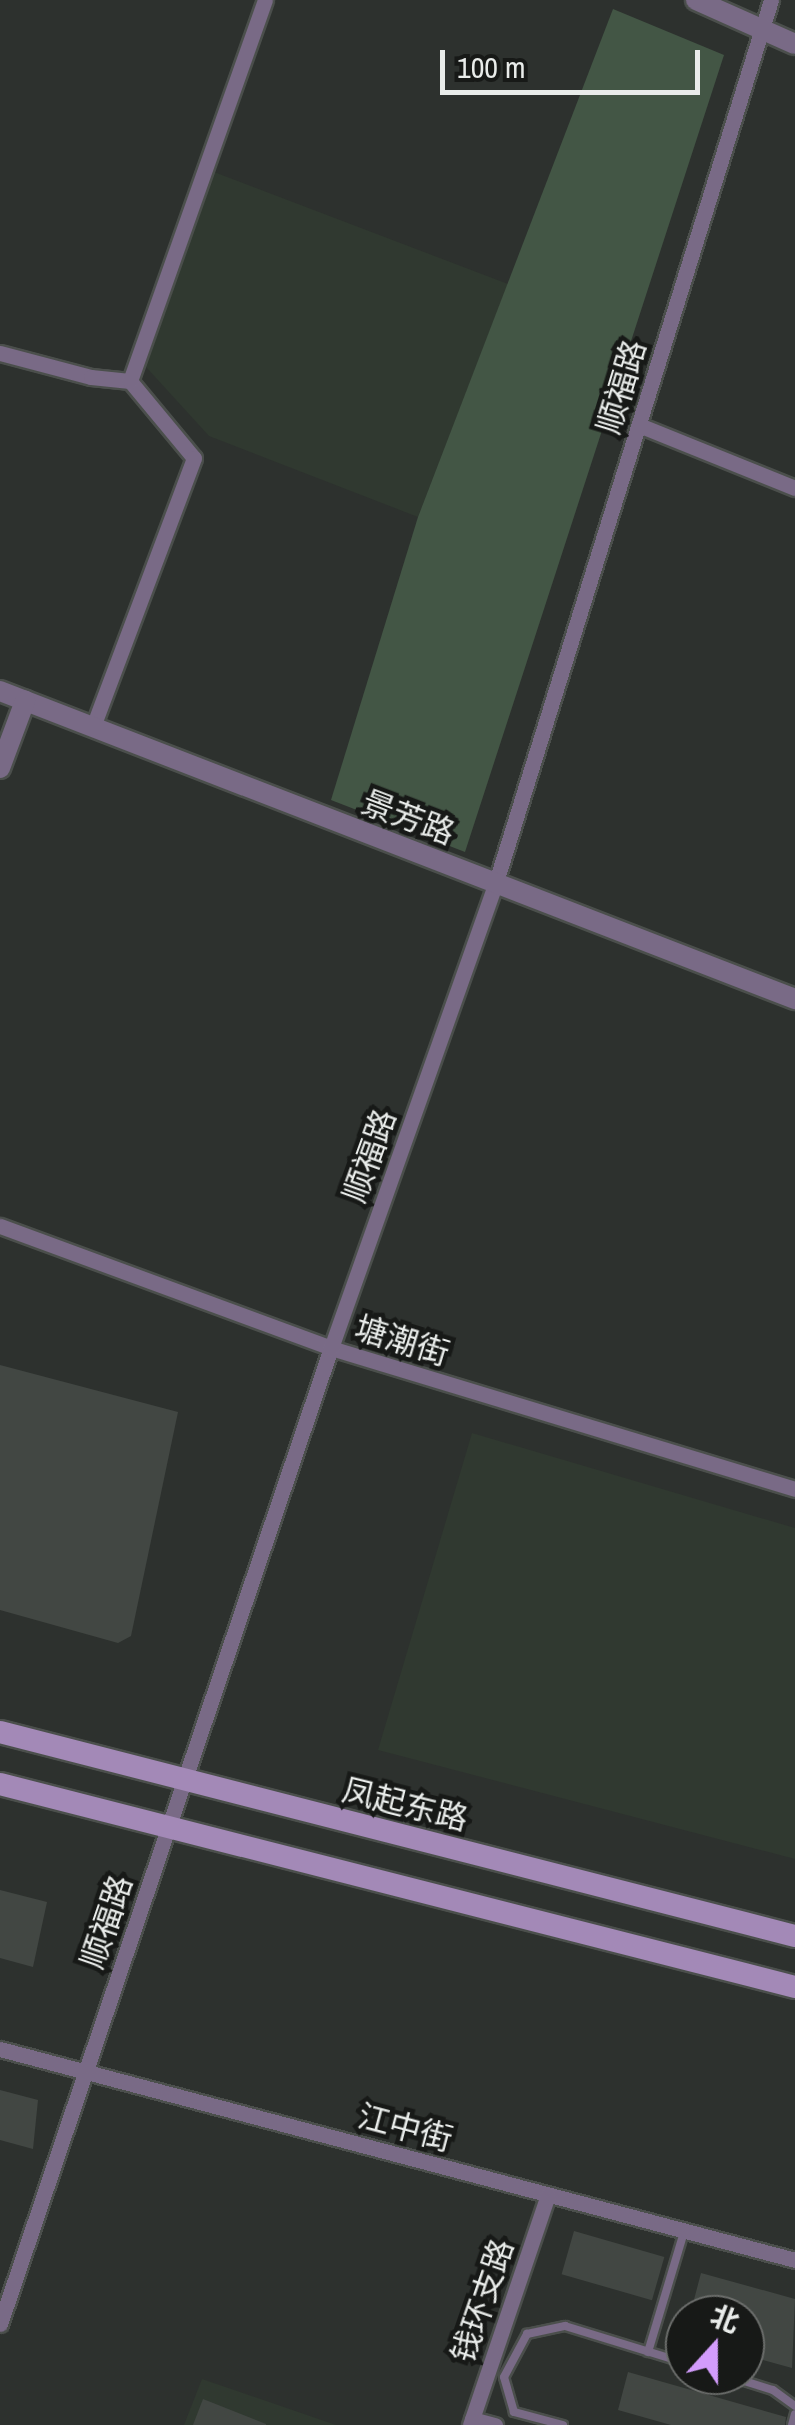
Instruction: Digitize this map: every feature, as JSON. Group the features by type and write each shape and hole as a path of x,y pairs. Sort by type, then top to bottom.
{"main road":[{"name":"凤起东路","path":"0,1732 795,1936"},
{"path":"0,1784 795,1987"}],"street":[{"path":"130,380 265,0"},
{"path":"696,0 762,26 795,44"},
{"name":"顺福路","path":"0,2324 187,1782 331,1348 495,885 771,0"},
{"path":"0,353 91,377 130,380 194,458 93,727"},
{"path":"638,425 795,488"},
{"name":"景芳路","path":"0,691 795,999"},
{"path":"0,768 25,701"},
{"name":"塘潮街","path":"0,1226 331,1348 795,1489"},
{"name":"江中街","path":"0,2049 795,2260"},
{"name":"钱环支路","path":"471,2422 548,2195"},
{"path":"471,2422 495,2425"}],"lane":[{"path":"648,2352 684,2232"},
{"path":"563,2425 514,2412 504,2377 527,2334 565,2326 665,2357"},
{"path":"765,2388 795,2410 792,2425"}],"shaded area":[{"path":"214,172 508,284 418,517 209,436 146,367"},
{"path":"472,1433 795,1528 795,1859 378,1750"},
{"path":"202,2379 336,2425 184,2425"}],"green space":[{"path":"613,9 724,55 465,852 331,800 418,517"}],"building":[{"path":"0,1365 178,1412 131,1636 118,1643 0,1610"},
{"path":"0,1890 47,1902 33,1967 0,1958"},
{"path":"0,2090 38,2100 33,2149 0,2140"},
{"path":"574,2231 664,2257 652,2300 562,2274"},
{"path":"701,2273 795,2299 792,2368 765,2361 765,2295 695,2295"},
{"path":"628,2372 665,2383 665,2395 709,2395 786,2417 785,2425 671,2425 618,2410"},
{"path":"203,2399 266,2424 266,2425 193,2425"}]}
